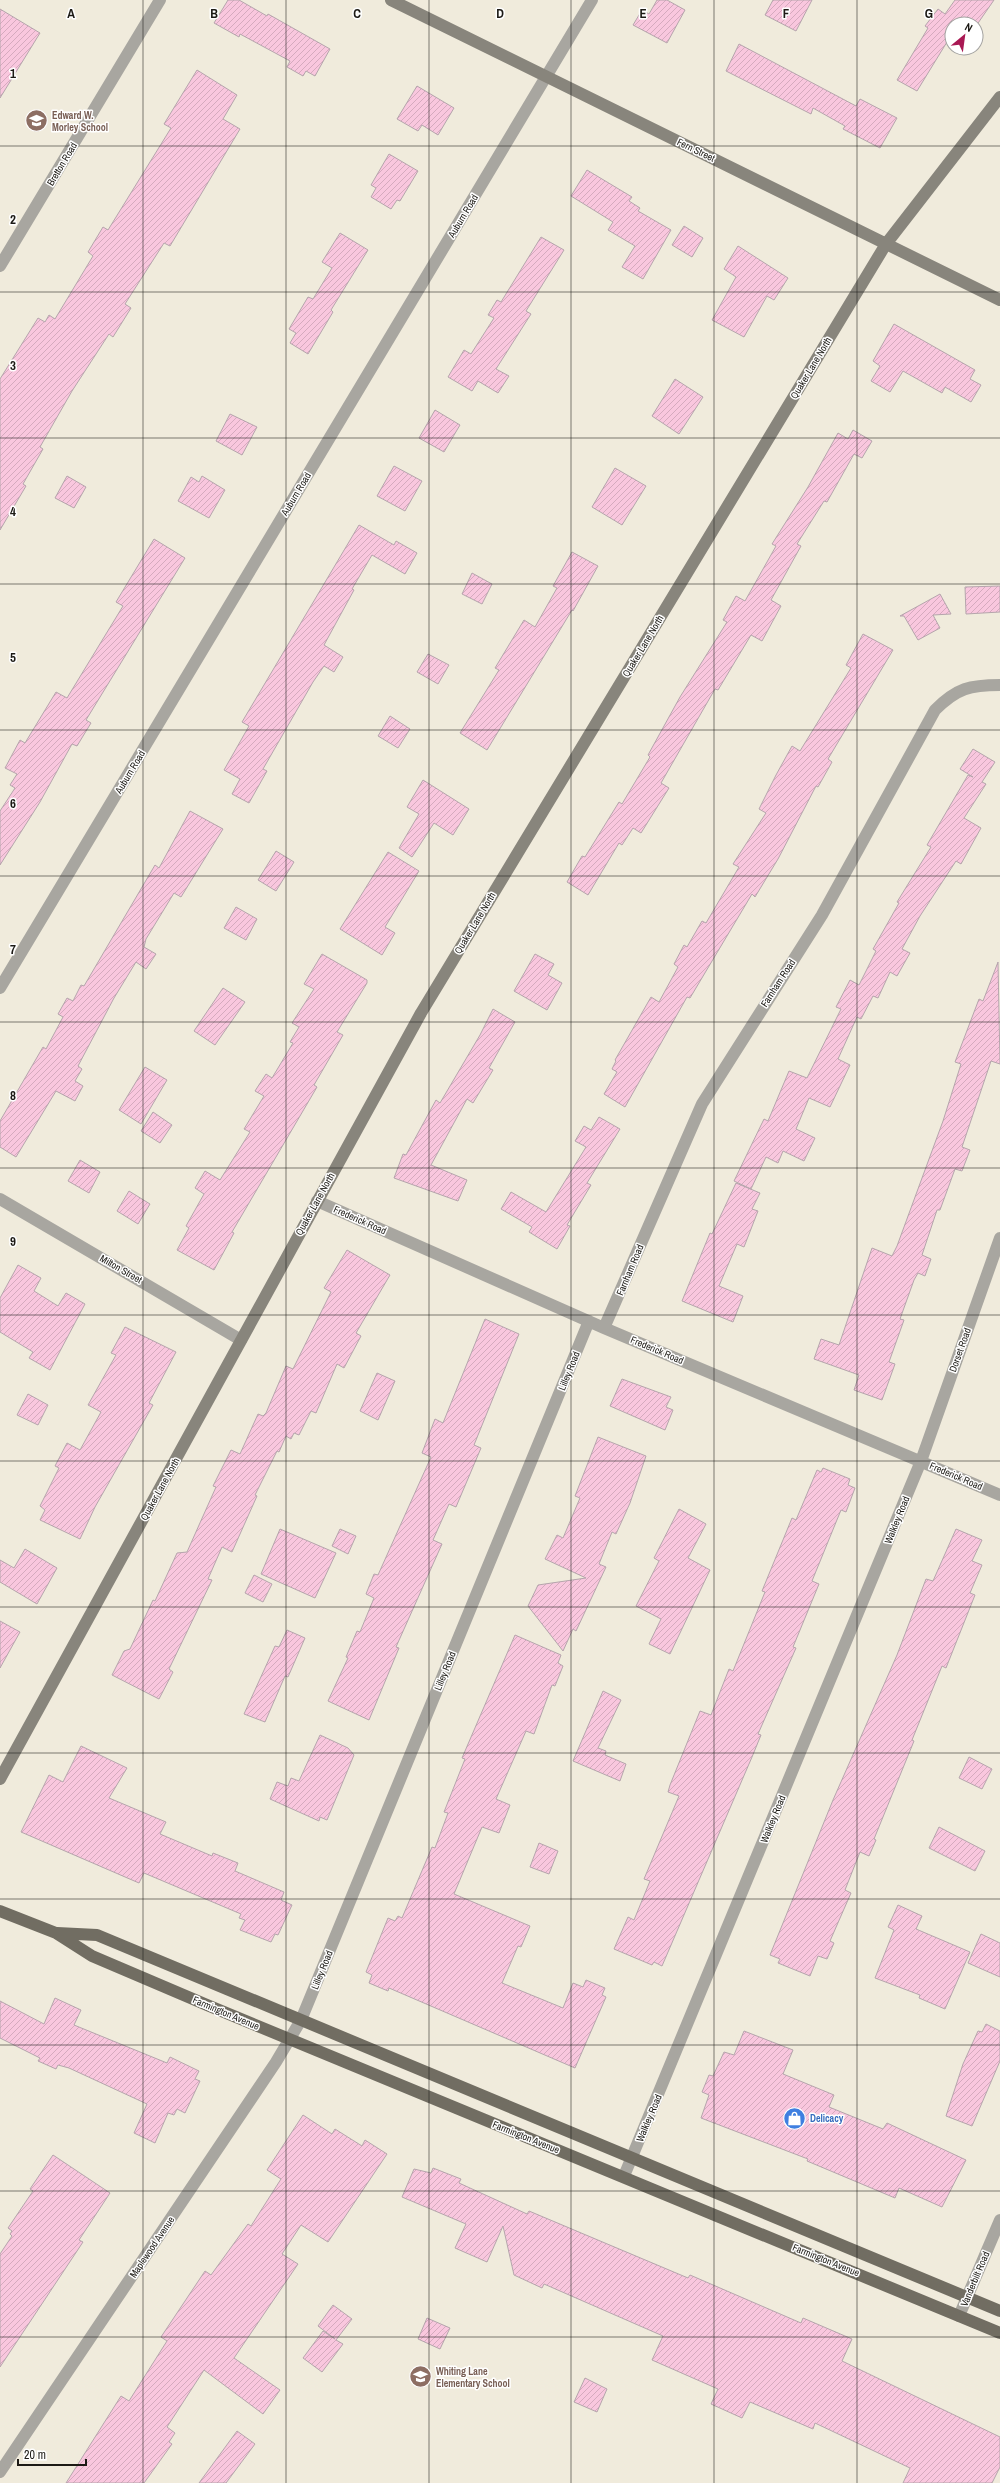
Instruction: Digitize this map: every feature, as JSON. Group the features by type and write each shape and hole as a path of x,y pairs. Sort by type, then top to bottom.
{"main road":[{"name":"Farmington Avenue","path":"0,1911 56,1933 92,1956 290,2040 624,2176 1000,2333"},
{"name":"Farmington Avenue","path":"56,1933 97,1935 1000,2311"}],"street":[{"name":"Bretton Road","path":"0,266 160,0"},
{"name":"Fern Street","path":"391,0 1000,300"},
{"name":"Auburn Road","path":"0,988 592,0"},
{"name":"Quaker Lane North","path":"0,1779 421,1013 886,244 1000,97"},
{"name":"Farnham Road","path":"604,1328 702,1104 822,915 935,710 957,691 969,687 1000,684"},
{"name":"Milton Street","path":"0,1199 241,1340"},
{"name":"Frederick Road","path":"317,1201 604,1328 1000,1495"},
{"name":"Dorset Road","path":"921,1461 1000,1238"},
{"name":"Lilley Road","path":"301,2020 589,1321"},
{"name":"Walkley Road","path":"624,2176 921,1461"},
{"name":"Maplewood Avenue","path":"0,2472 290,2040 301,2020"},
{"name":"Vanderbilt Road","path":"959,2316 1000,2220"}],"building":[{"path":"228,0 239,0 267,16 268,14 330,49 315,76 306,71 303,76 287,67 290,61 240,34 239,37 214,23"},
{"path":"657,0 667,0 685,10 667,43 633,25 642,10 649,14"},
{"path":"773,0 812,0 796,31 765,15"},
{"path":"955,0 994,0 983,16 944,16 944,47 917,91 897,80 928,28 925,26 938,9 945,14"},
{"path":"0,9 40,33 0,98"},
{"path":"739,44 856,106 860,99 897,118 880,148 843,129 845,126 813,108 811,114 726,71"},
{"path":"197,70 237,95 223,119 240,129 170,246 164,243 125,304 131,308 113,337 109,334 72,391 40,447 43,449 23,484 26,486 0,530 0,379 38,318 45,322 49,315 55,319 93,256 88,252 103,227 108,230 171,128 164,124"},
{"path":"417,86 454,108 438,135 422,125 418,131 397,119"},
{"path":"389,154 418,171 400,201 397,200 391,209 371,197 376,188 371,185"},
{"path":"587,170 632,197 629,201 640,208 638,211 671,230 643,279 622,267 635,246 608,230 613,222 571,196"},
{"path":"684,226 703,238 692,257 672,245"},
{"path":"340,233 368,250 331,310 333,312 308,354 290,343 296,333 289,329 308,297 313,299 332,268 322,262"},
{"path":"541,237 564,250 526,311 531,314 496,369 509,376 498,393 478,381 472,391 448,377 464,350 471,354 494,318 488,315 497,300 501,302"},
{"path":"738,246 788,278 774,300 767,296 744,337 712,320 736,277 724,269"},
{"path":"894,324 975,370 970,379 981,385 971,402 945,387 942,393 903,371 890,392 871,381 880,366 873,361"},
{"path":"675,379 703,397 679,434 652,416"},
{"path":"435,410 460,425 444,452 419,438"},
{"path":"230,414 257,427 242,455 216,441"},
{"path":"853,430 872,441 862,458 854,454 827,502 824,501 797,544 801,546 771,600 781,606 762,641 751,635 718,690 715,689 661,783 669,788 641,833 633,828 622,845 619,843 588,895 567,882 582,856 585,857 619,802 622,804 650,757 648,755 680,697 727,622 723,620 736,596 745,601 776,546 772,544 808,487 838,433 848,439"},
{"path":"394,466 422,481 405,511 377,496"},
{"path":"615,468 646,486 622,525 592,507"},
{"path":"67,476 86,487 74,508 55,498"},
{"path":"202,476 225,490 209,518 178,501 191,477 199,482"},
{"path":"359,525 394,545 396,541 417,553 405,574 372,555 352,589 354,590 324,645 343,657 334,672 324,666 313,682 263,769 267,771 249,803 232,794 240,779 224,770 249,726 242,722"},
{"path":"154,539 185,558 86,720 91,723 77,746 72,744 40,802 0,865 0,811 15,788 10,785 17,774 5,768 20,740 25,743 56,692 67,698 123,606 116,602"},
{"path":"572,552 598,566 573,611 572,610 487,750 460,733 499,670 495,668 524,620 535,627 557,588 553,586"},
{"path":"472,573 492,584 482,604 462,594"},
{"path":"1000,586 1000,612 966,614 965,587"},
{"path":"940,594 951,614 933,615 940,628 918,640 904,616 900,616"},
{"path":"863,634 893,650 828,759 832,762 818,787 816,786 778,859 755,897 752,894 690,998 687,997 625,1107 604,1094 617,1072 612,1069 616,1061 615,1060 651,997 659,1002 678,967 674,964 684,945 687,947 702,921 706,923 739,867 733,864 766,813 759,809 776,775 792,746 800,751 851,668 846,665"},
{"path":"428,654 449,665 438,684 417,672"},
{"path":"390,716 410,729 398,748 378,736"},
{"path":"973,749 995,762 982,782 986,784 964,818 981,828 961,864 956,861 920,916 902,949 910,953 897,976 890,972 878,998 873,996 861,1019 857,1017 838,1059 850,1065 830,1107 809,1098 796,1129 815,1138 804,1161 783,1151 778,1163 766,1157 751,1189 734,1181 764,1119 768,1121 789,1071 807,1078 841,1009 836,1007 850,980 859,985 876,951 873,949 899,903 897,902 931,847 927,845 968,775 973,777 960,769"},
{"path":"423,780 469,809 453,835 434,823 412,857 399,848 419,814 407,807"},
{"path":"190,811 223,829 181,897 174,893 146,939 144,947 156,954 146,969 136,962 114,998 78,1066 82,1069 75,1081 83,1086 75,1101 56,1091 16,1157 0,1147 0,1121 43,1047 46,1049 63,1017 58,1014 67,998 73,1001 81,985 84,986 155,865 159,868"},
{"path":"276,851 294,862 276,891 258,880"},
{"path":"388,852 419,871 385,927 395,933 382,955 340,929"},
{"path":"236,907 257,919 246,940 224,928"},
{"path":"322,954 367,980 367,983 337,1032 343,1035 314,1085 317,1087 232,1232 234,1233 214,1270 177,1250 189,1228 186,1226 204,1194 195,1188 205,1171 220,1180 250,1132 244,1129 264,1096 255,1091 266,1074 272,1078 293,1043 290,1042 299,1027 292,1023 314,989 304,984"},
{"path":"535,954 554,964 548,975 562,983 547,1010 514,991"},
{"path":"998,962 1000,1064 991,1061 962,1147 970,1150 962,1171 955,1169 940,1210 937,1210 922,1255 931,1259 925,1276 918,1273 914,1280 900,1319 904,1320 889,1362 895,1364 882,1400 854,1390 859,1375 814,1359 821,1339 839,1345 872,1248 892,1256 897,1246 943,1121 961,1064 955,1062 979,999 983,1001"},
{"path":"223,988 245,1002 215,1045 194,1031"},
{"path":"493,1009 515,1022 489,1068 493,1070 473,1103 467,1099 431,1165 467,1180 458,1201 394,1178 403,1154 406,1155 436,1100 440,1103 480,1035"},
{"path":"145,1067 167,1080 141,1124 119,1110"},
{"path":"153,1112 172,1125 160,1143 141,1131"},
{"path":"599,1117 620,1129 587,1183 591,1185 567,1225 570,1226 557,1249 529,1232 532,1227 501,1209 511,1192 546,1212 586,1147 575,1141 584,1126 591,1130"},
{"path":"80,1160 100,1172 89,1193 68,1181"},
{"path":"736,1183 760,1193 752,1209 758,1211 744,1247 737,1244 719,1286 743,1296 733,1322 682,1301 710,1233 712,1234"},
{"path":"129,1191 150,1204 138,1224 117,1211"},
{"path":"347,1250 390,1275 356,1333 361,1336 344,1368 337,1364 316,1413 311,1411 299,1435 294,1433 291,1439 286,1436 279,1452 277,1451 255,1495 257,1496 232,1552 222,1547 208,1579 212,1580 169,1669 173,1672 159,1699 112,1675 124,1651 130,1649 153,1600 155,1601 177,1553 187,1552 216,1487 213,1486 231,1450 240,1454 258,1414 263,1416 266,1413 286,1366 293,1369 331,1292 324,1288"},
{"path":"18,1265 41,1278 34,1291 58,1306 66,1293 85,1304 50,1370 29,1358 33,1352 0,1332 0,1298"},
{"path":"485,1319 519,1334 474,1445 481,1448 456,1507 449,1504 433,1540 442,1544 396,1647 399,1648 369,1720 328,1701 348,1658 346,1657 357,1631 360,1632 374,1598 366,1594 374,1574 378,1575 431,1457 422,1453 435,1419 443,1423"},
{"path":"125,1327 176,1352 149,1403 153,1405 95,1507 80,1539 40,1520 45,1510 40,1506 59,1468 55,1466 67,1443 80,1450 101,1412 88,1405 116,1355 111,1353"},
{"path":"377,1373 395,1381 378,1420 360,1411"},
{"path":"622,1379 671,1397 666,1407 673,1410 665,1430 610,1406"},
{"path":"28,1394 48,1405 38,1425 17,1415"},
{"path":"598,1437 646,1456 630,1503 616,1534 612,1532 599,1564 606,1567 576,1631 573,1629 563,1651 528,1606 538,1585 586,1578 545,1559 557,1535 563,1538 580,1498 575,1496"},
{"path":"823,1468 850,1479 848,1485 855,1488 846,1512 841,1510 812,1581 819,1584 793,1647 796,1648 758,1734 761,1735 752,1757 662,1966 654,1962 652,1965 614,1949 628,1917 634,1920 650,1881 644,1879 679,1796 668,1792 670,1785 700,1711 711,1715 729,1669 733,1671 765,1592 762,1591 792,1518 796,1520 817,1470 821,1472"},
{"path":"679,1509 706,1524 688,1558 710,1570 670,1654 649,1644 661,1619 636,1606 659,1561 654,1558"},
{"path":"280,1529 336,1553 315,1598 261,1574"},
{"path":"340,1529 356,1536 348,1554 332,1546"},
{"path":"956,1529 982,1540 972,1561 982,1565 970,1593 975,1595 946,1668 942,1666 912,1740 914,1741 874,1839 876,1840 869,1856 860,1852 845,1890 851,1893 830,1941 834,1943 827,1959 818,1956 810,1976 778,1963 780,1959 770,1955 833,1800 897,1655 926,1579 933,1581"},
{"path":"25,1549 57,1568 37,1604 0,1582 0,1560 14,1568"},
{"path":"254,1575 272,1584 263,1602 245,1593"},
{"path":"0,1621 20,1632 0,1668"},
{"path":"287,1630 305,1638 288,1677 285,1676 265,1722 244,1714 275,1646 279,1647"},
{"path":"515,1635 561,1655 558,1663 563,1666 555,1686 552,1685 534,1734 526,1731 496,1799 510,1805 499,1833 482,1827 454,1894 530,1926 521,1947 518,1946 502,1983 563,2008 573,1983 583,1987 586,1980 605,1988 602,1995 606,1997 575,2068 389,1988 388,1991 369,1983 372,1975 366,1972 388,1918 395,1921 398,1916 402,1918 432,1847 435,1848 448,1813 444,1812 465,1759 462,1758"},
{"path":"603,1691 621,1700 598,1748 606,1751 605,1755 626,1764 620,1781 573,1761"},
{"path":"320,1735 348,1748 354,1755 327,1820 320,1817 319,1821 270,1799 277,1782 288,1786 291,1778 299,1781"},
{"path":"81,1746 127,1768 109,1798 166,1822 160,1834 212,1856 213,1853 238,1863 235,1871 284,1892 281,1900 292,1905 278,1935 275,1934 271,1942 240,1930 245,1920 239,1918 241,1914 144,1873 139,1883 21,1832 49,1775 63,1782"},
{"path":"969,1757 992,1769 982,1789 959,1778"},
{"path":"939,1827 985,1851 975,1871 929,1848"},
{"path":"539,1843 558,1851 549,1874 530,1867"},
{"path":"898,1905 922,1916 916,1929 970,1952 945,2009 919,1998 920,1995 875,1978 894,1930 888,1927"},
{"path":"981,1934 1000,1943 1000,1977 968,1963"},
{"path":"55,1998 81,2010 74,2025 167,2063 170,2057 199,2071 195,2079 200,2081 185,2113 177,2109 174,2115 168,2113 155,2143 134,2133 147,2104 69,2068 58,2065 56,2069 38,2061 40,2058 0,2038 0,2001 44,2024"},
{"path":"986,2024 1000,2031 1000,2061 972,2126 946,2116 963,2064 978,2031 982,2032"},
{"path":"744,2031 793,2050 783,2074 834,2095 829,2107 883,2129 887,2123 966,2160 942,2207 899,2188 895,2198 807,2161 808,2159 701,2118 709,2095 702,2092 709,2075 713,2076 724,2052 734,2055"},
{"path":"303,2115 332,2134 335,2129 362,2146 365,2140 387,2154 328,2242 301,2225 282,2254 298,2264 234,2358 280,2390 263,2414 204,2370 167,2427 175,2433 169,2442 172,2444 144,2483 66,2483 121,2396 129,2401 167,2341 161,2337 205,2271 211,2275 248,2224 251,2226 281,2179 267,2170"},
{"path":"53,2155 110,2193 79,2240 83,2242 0,2367 0,2254 12,2236 10,2234 12,2231 8,2228 33,2191 30,2189"},
{"path":"433,2168 461,2179 459,2183 527,2214 529,2211 688,2278 690,2275 801,2323 803,2318 852,2339 842,2361 1000,2437 1000,2467 992,2483 903,2483 910,2468 815,2423 813,2429 750,2402 742,2418 711,2404 718,2389 652,2360 663,2336 544,2284 542,2288 514,2275 503,2226 487,2262 455,2248 466,2224 402,2197 414,2169 431,2173"},
{"path":"333,2305 352,2319 336,2340 343,2344 322,2372 303,2358 323,2331 335,2339 318,2326"},
{"path":"427,2318 450,2328 440,2349 418,2339"},
{"path":"585,2378 607,2389 597,2412 574,2402"},
{"path":"237,2431 255,2444 226,2483 199,2483"}],"place":[{"name":"Edward W. Morley School","path":"36,121"},
{"name":"Delicacy","path":"795,2118"},
{"name":"Whiting Lane Elementary School","path":"420,2377"}]}
